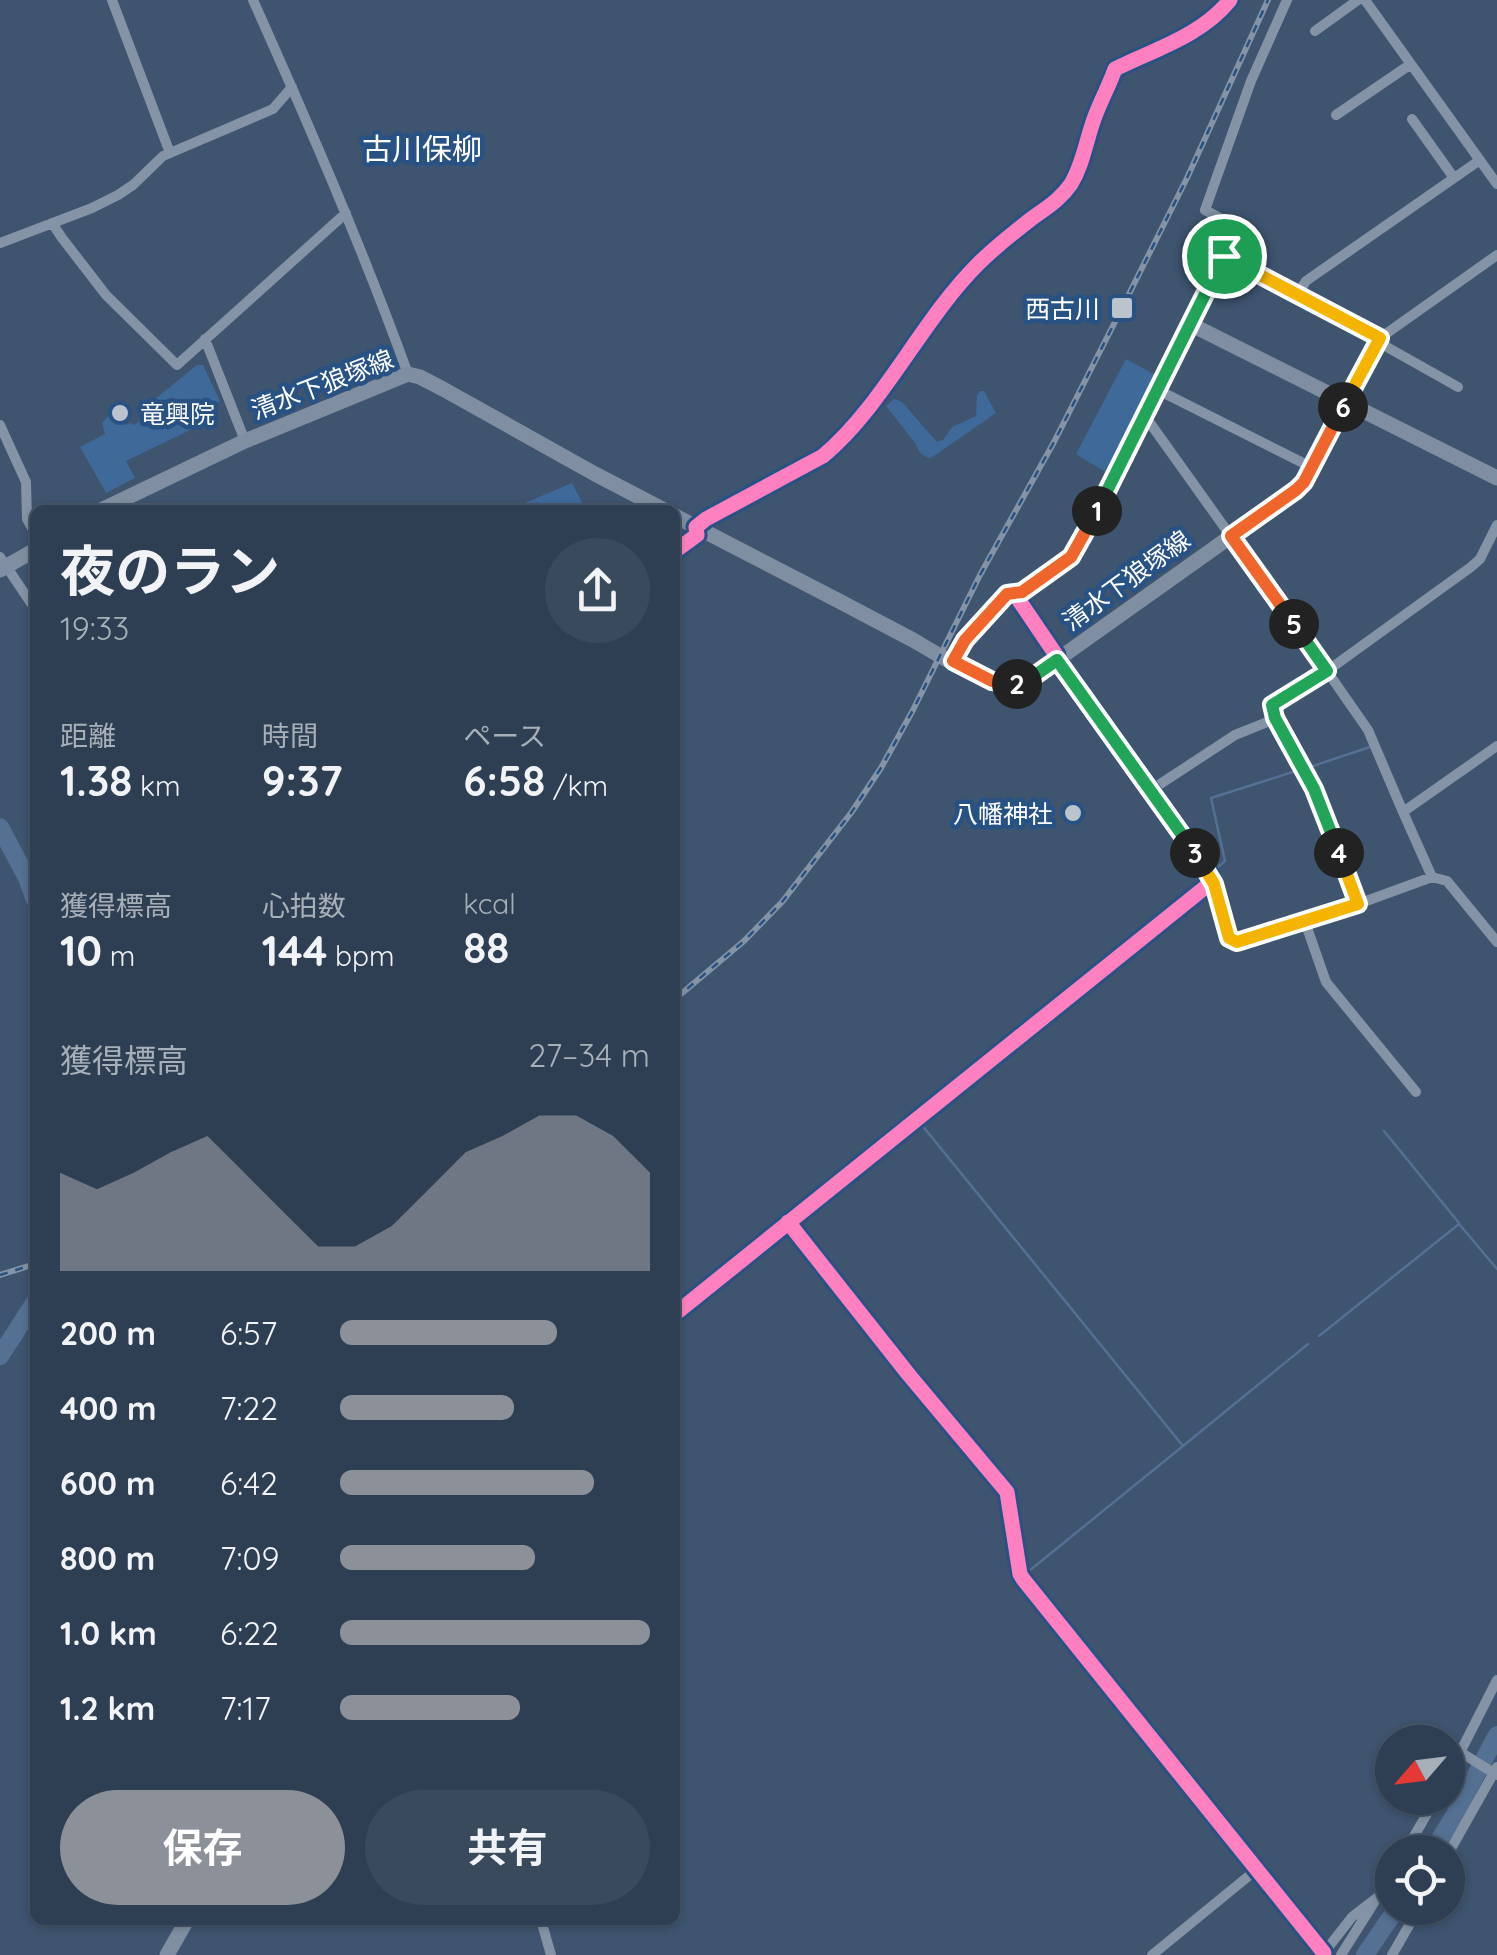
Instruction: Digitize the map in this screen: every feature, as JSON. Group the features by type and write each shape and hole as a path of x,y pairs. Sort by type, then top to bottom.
{"main road":[{"path":"1190,324 1497,478"},
{"name":"清水下狼塚線","path":"111,505 245,441 408,374 443,389 655,505"},
{"name":"清水下狼塚線","path":"680,519 992,681 1011,684 1027,681 1296,490 1313,468 1346,402"},
{"path":"2,564 30,552"},
{"path":"680,1310 1208,885 1209,872 1057,660"},
{"path":"167,1955 184,1925"}],"street":[{"path":"112,0 170,153"},
{"path":"253,0 346,212 408,374"},
{"path":"680,547 697,535 696,527 832,449 978,264 1060,198 1080,167 1115,69 1200,27 1230,0"},
{"path":"953,661 965,640 1007,594 1022,592 1071,557 1145,416 1238,228 1205,210 1251,82 1287,0"},
{"path":"1315,31 1362,0 1497,184"},
{"path":"1336,116 1411,64"},
{"path":"0,242 118,195 170,153 273,109 292,87"},
{"path":"1412,119 1454,178"},
{"path":"1297,295 1306,281 1480,160"},
{"path":"52,222 106,295 176,365 346,212"},
{"path":"1346,402 1379,340 1497,255"},
{"path":"1224,256 1458,386"},
{"path":"204,339 245,441"},
{"path":"1158,390 1313,468"},
{"path":"1145,416 1368,730 1432,876"},
{"path":"0,425 26,482 30,524"},
{"path":"1358,904 1314,789 1275,718 1272,705 1327,671 1472,566 1480,559 1497,525"},
{"path":"2,564 30,602"},
{"path":"1014,593 1057,660"},
{"path":"1151,790 1235,735 1275,718"},
{"path":"1403,812 1497,746"},
{"path":"1209,878 1233,942 1304,922 1432,876 1447,882 1497,942"},
{"path":"1304,922 1326,982 1416,1092"},
{"path":"788,1222 909,1376 1007,1492 1023,1579 1323,1954 1352,1917 1375,1899"},
{"path":"1465,1747 1497,1680"},
{"path":"1459,1835 1494,1772 1465,1755"},
{"path":"1152,1955 1256,1870"},
{"path":"1341,1955 1375,1902"},
{"path":"542,1925 551,1955"},
{"path":"1392,1955 1409,1925"}],"shaded area":[{"path":"1126,359 1159,377 1110,475 1076,454"},
{"path":"197,365 203,365 220,401 202,409 207,422 126,461 135,478 106,493 80,447 105,434 102,423 113,411 125,425 134,425 159,405 155,399"},
{"path":"980,391 984,391 996,413 931,458 921,453 886,406 894,399 902,402 937,442 952,427 976,416"},
{"path":"572,483 583,505 520,505"}],"waterway":[{"path":"1307,768 1370,747"},
{"path":"1217,868 1225,861 1211,798 1299,770"},
{"path":"0,827 30,886"},
{"path":"920,1125 1183,1446 1308,1344"},
{"path":"1384,1131 1459,1223"},
{"path":"1319,1336 1459,1224 1497,1269"},
{"path":"0,1356 30,1310"},
{"path":"1029,1571 1183,1446"},
{"path":"1442,1835 1497,1735"},
{"path":"1365,1955 1385,1925"}],"railway":[{"path":"680,995 744,941 782,902 881,768 1122,308 1187,178 1268,0"},
{"path":"0,1275 30,1266"}],"cycle path":[{"path":"680,547 697,535 696,527 706,519 823,456 845,436 957,287 990,252 1071,184 1115,69 1191,32 1230,0"},
{"path":"680,1310 1208,885 1209,872 1057,660 1014,593"},
{"path":"788,1222 1007,1492 1023,1579 1324,1953"}],"place":[{"name":"西古川","path":"1122,308"},
{"name":"竜興院","path":"120,413"},
{"name":"八幡神社","path":"1073,813"}],"district":[{"name":"古川保柳","path":"422,149"}],"route":[{"path":"1224,256 1380,338 1304,482 1231,536 1327,671 1272,705 1275,718 1314,789 1358,904 1237,942 1229,938 1209,872 1057,660 1027,681 1011,684 992,681 953,661 965,640 1007,594 1022,592 1077,549 1224,256"}]}
